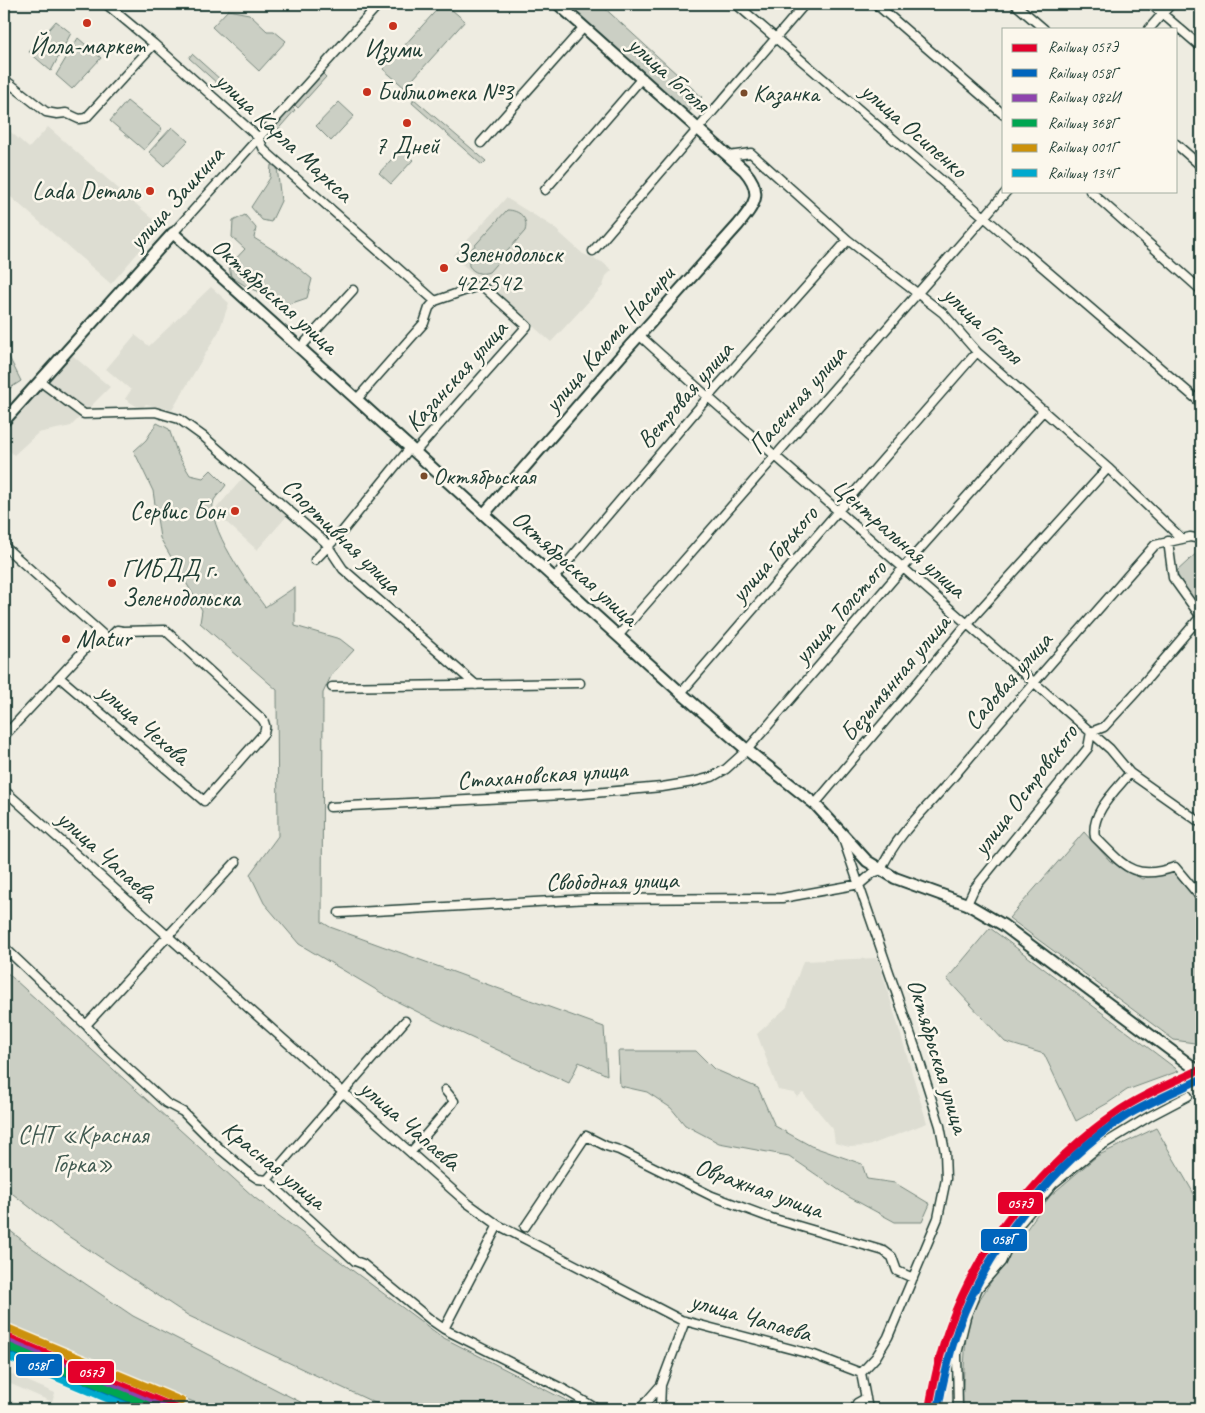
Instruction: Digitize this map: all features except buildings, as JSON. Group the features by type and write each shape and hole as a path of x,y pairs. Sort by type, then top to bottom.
{"main road":[{"name":"улица Гоголя","path":"558,4 699,129 752,179 755,187"},
{"name":"улица Каюма Насыри","path":"484,514 751,209 756,197 755,187"},
{"name":"Октябрьская улица","path":"173,233 681,693 747,750 816,804 867,861 912,885 967,904 1003,925 1201,1073"},
{"name":"улица Заикина","path":"4,421 173,233"}],"street":[{"name":"улица Карла Маркса","path":"106,4 154,44 259,138 264,150 435,301"},
{"name":"улица Заикина","path":"173,233 379,4"},
{"name":"улица Осипенко","path":"736,4 1201,403"},
{"path":"593,250 805,4"},
{"path":"876,4 1002,113"},
{"path":"1015,4 1043,28"},
{"path":"1151,4 1201,47"},
{"path":"1150,28 1171,4"},
{"path":"481,142 584,27"},
{"path":"4,79 41,109 50,113 66,113 79,119 86,118 154,44"},
{"path":"545,190 642,78"},
{"path":"1178,146 1201,166"},
{"name":"улица Гоголя","path":"728,156 751,153 848,240 943,313 977,352 1108,468 1182,539"},
{"name":"Пасечная улица","path":"618,636 1006,192"},
{"path":"1091,192 1201,290"},
{"name":"Ветровая улица","path":"554,578 708,397 848,240"},
{"name":"Казанская улица","path":"315,560 342,532 412,450 527,326 481,285 435,301"},
{"path":"300,348 353,290"},
{"path":"357,399 424,323 429,308 435,301"},
{"name":"Центральная улица","path":"639,335 1091,732 1110,749 1130,773 1201,823"},
{"name":"улица Горького","path":"681,693 977,352"},
{"name":"Спортивная улица","path":"41,382 84,414 155,412 179,419 204,437 325,542 343,569 476,685"},
{"name":"улица Толстого","path":"747,750 1044,410"},
{"name":"Безымянная улица","path":"816,804 968,624 1108,468"},
{"path":"1182,539 1190,537 1201,539"},
{"name":"Садовая улица","path":"881,870 886,856 899,838 934,800 1033,682 1155,545 1182,539"},
{"path":"1168,541 1173,578 1201,616"},
{"path":"4,546 100,632 4,736"},
{"name":"улица Островского","path":"967,904 974,890 1088,748 1091,732 1104,727 1201,616"},
{"name":"улица Чехова","path":"59,677 204,801 264,733 266,724 262,719 165,630 117,630 108,639 100,632"},
{"path":"332,687 580,683"},
{"name":"Стахановская улица","path":"330,807 582,794 662,787 712,777 726,769 747,750"},
{"path":"1130,773 1095,820 1095,837 1127,868 1148,873 1164,871 1175,867 1201,898"},
{"name":"улица Чапаева","path":"4,790 466,1202 498,1225 686,1321 814,1356 861,1372"},
{"name":"Октябрьская улица","path":"840,831 860,884 920,1062 940,1126 945,1152 946,1179 938,1218 886,1342 876,1357 861,1372"},
{"path":"86,1025 236,862"},
{"name":"Свободная улица","path":"339,913 589,899 782,898 860,884 873,873 881,870"},
{"name":"Красная улица","path":"4,947 86,1025 106,1048 166,1103 183,1112 218,1147 249,1174 258,1179 267,1180 355,1261 362,1264 431,1320 444,1328 566,1390 597,1409"},
{"path":"267,1180 405,1021"},
{"path":"411,1152 454,1101 445,1090"},
{"path":"958,1409 957,1354 966,1317 978,1288 1000,1262 1018,1227 1053,1184 1099,1147 1150,1116 1188,1096"},
{"name":"Овражная улица","path":"525,1227 586,1136 619,1150 712,1196 772,1218 884,1251 892,1257 897,1271 913,1278"},
{"path":"444,1328 498,1225"},
{"path":"660,1409 661,1385 686,1321"},
{"path":"861,1372 868,1409"},
{"path":"640,1409 661,1385"},
{"path":"855,1409 857,1403 866,1398"}],"shaded area":[{"path":"4,126 29,148 48,127 161,226 111,284 4,191"},
{"path":"506,198 552,226 583,254 602,262 612,270 606,276 603,286 551,342 453,256"},
{"path":"211,287 229,303 219,331 172,410 146,404 141,409 125,399 131,390 106,369 135,335 149,346"},
{"path":"72,355 110,387 71,426 38,433 14,455 4,446 4,432"},
{"path":"243,478 287,516 257,550 214,511"},
{"path":"878,958 927,1123 868,1146 849,1147 835,1143 833,1129 803,1093 797,1097 794,1093 778,1090 757,1034 787,1007 803,961"},
{"path":"4,1371 55,1393 52,1402 4,1381"},
{"path":"4,1398 33,1409 4,1409"}],"green space":[{"path":"442,4 445,4 465,21 405,88 383,69"},
{"path":"565,4 600,4 702,97 687,114"},
{"path":"228,10 249,14 267,31 274,31 286,41 259,71 212,27"},
{"path":"56,21 71,33 51,71 29,52"},
{"path":"78,38 101,58 72,89 56,75"},
{"path":"192,54 241,98 238,102 189,58"},
{"path":"322,73 326,77 298,108 294,104"},
{"path":"414,99 486,161 482,165 412,103"},
{"path":"127,101 162,129 144,150 110,121"},
{"path":"339,102 354,116 331,141 316,126"},
{"path":"292,107 295,110 274,134 270,131"},
{"path":"172,127 188,141 164,166 149,152"},
{"path":"401,149 413,160 391,184 379,173"},
{"path":"271,165 277,167 281,201 271,222 262,220 251,207 270,178"},
{"path":"507,210 515,211 522,216 526,222 525,231 489,272 475,272 469,266 468,253"},
{"path":"245,215 256,228 254,238 288,259 312,279 307,298 289,304 249,288 231,277 229,266 245,249 232,237 233,221"},
{"path":"4,347 21,381 4,392"},
{"path":"157,423 169,429 178,455 190,475 203,478 211,470 226,485 214,500 213,511 216,524 230,555 265,607 295,587 295,626 340,639 354,650 332,674 323,693 322,922 330,927 604,1027 607,1075 579,1062 569,1083 390,998 299,944 264,903 250,874 278,836 277,690 200,623 202,610 160,538 153,491 134,451 146,440"},
{"path":"1201,549 1201,611 1182,585 1176,572"},
{"path":"1084,832 1110,861 1142,879 1171,867 1201,904 1201,1044 1174,1040 1009,918"},
{"path":"990,928 1179,1071 1127,1090 1076,1121 1044,1054 1005,1042 947,979"},
{"name":"СНТ «Красная Горка»","path":"4,970 255,1198 442,1337 583,1409 388,1409 189,1316 59,1230 4,1187"},
{"path":"618,1051 696,1051 714,1069 758,1088 775,1126 811,1146 862,1164 867,1179 895,1183 930,1204 922,1222 895,1222 849,1197 789,1156 719,1143 685,1125 671,1108 647,1092 620,1086"},
{"path":"1156,1128 1201,1206 1201,1409 965,1409 962,1401 967,1319 1005,1260 1050,1196 1097,1156"},
{"path":"4,1226 31,1247 133,1316 314,1409 211,1409 97,1363 4,1322"}],"rail line":[{"name":"057Э","path":"929,1409 943,1345 963,1294 979,1263 1019,1205 1042,1178 1093,1130 1139,1098 1201,1069"},
{"name":"058Г","path":"938,1409 952,1348 971,1298 986,1268 1026,1209 1049,1182 1100,1135 1135,1111 1201,1079"},
{"name":"001Г","path":"7,1328 181,1401"},
{"name":"057Э","path":"4,1336 178,1409"},
{"name":"082И","path":"4,1341 165,1409"},
{"name":"368Г","path":"4,1345 156,1409"},
{"name":"058Г","path":"4,1350 143,1409"},
{"name":"134Г","path":"4,1355 133,1409"}],"place":[{"name":"Йола-маркет","path":"87,23"},
{"name":"Изуми","path":"393,26"},
{"name":"Библиотека №3","path":"367,92"},
{"name":"Казанка","path":"744,93"},
{"name":"7 Дней","path":"407,123"},
{"name":"Lada Dеталь","path":"150,191"},
{"name":"Зеленодольск 422542","path":"444,268"},
{"name":"Октябрьская","path":"424,476"},
{"name":"Сервис Бон","path":"235,511"},
{"name":"ГИБДД г. Зеленодольска","path":"112,583"},
{"name":"Matur","path":"66,639"}]}
